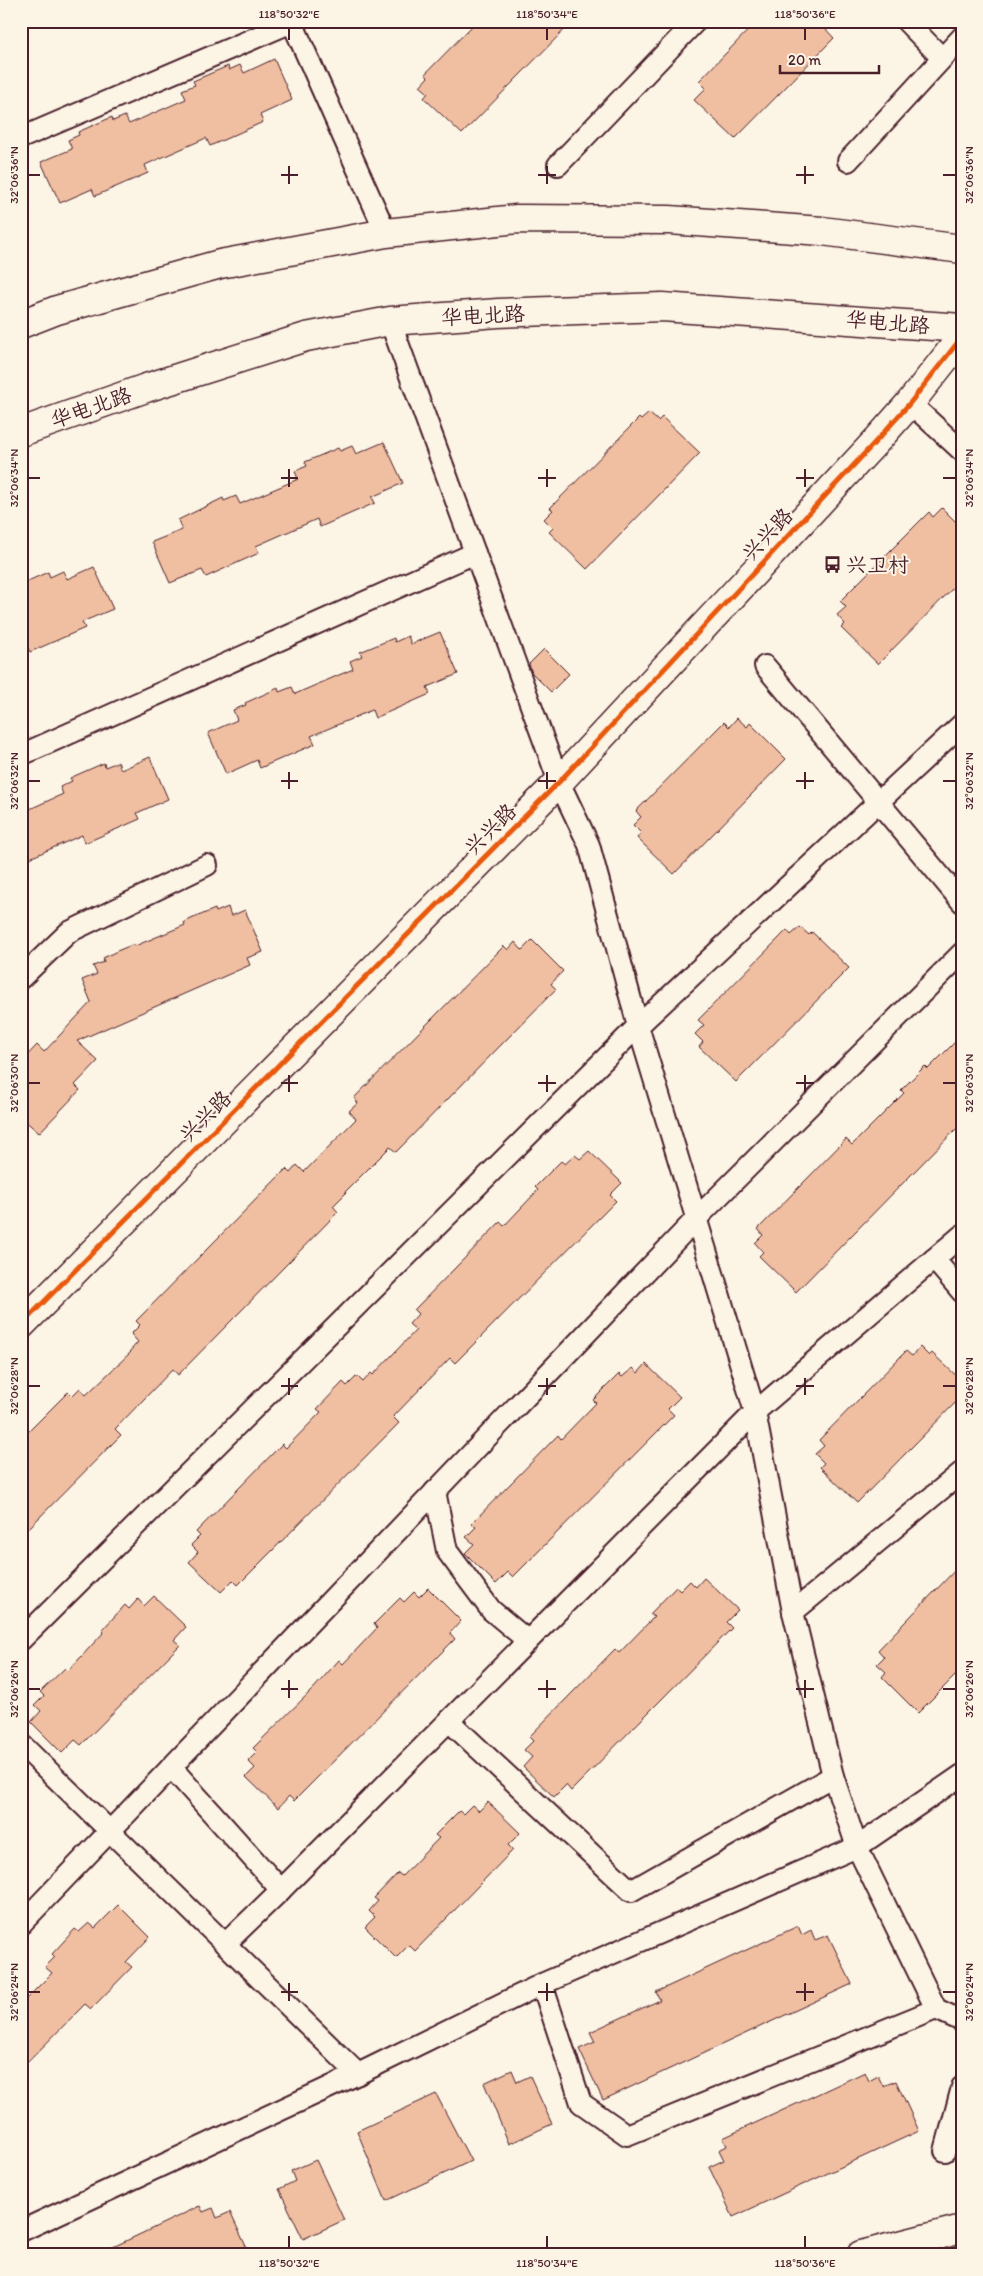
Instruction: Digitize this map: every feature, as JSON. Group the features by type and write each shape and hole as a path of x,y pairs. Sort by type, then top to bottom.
{"main road":[{"path":"21,324 57,310 220,264 386,233 517,219 669,220 822,230 962,249"},
{"name":"华电北路","path":"21,432 146,388 306,337 390,320 498,313 662,307 962,328"},
{"name":"兴兴路","path":"21,1325 559,782 910,403 962,337"},
{"path":"861,2255 962,2229"}],"lane":[{"path":"558,165 696,21"},
{"path":"906,21 942,58"},
{"path":"21,138 293,22 386,233"},
{"path":"848,161 962,37"},
{"path":"390,320 559,782 589,845 638,1026 755,1412 793,1612 833,1776 857,1847 936,2009 962,2021"},
{"path":"910,403 962,452"},
{"path":"21,755 475,553"},
{"path":"765,666 962,902"},
{"path":"21,1640 638,1026 962,724"},
{"path":"21,978 69,932 207,864"},
{"path":"21,1924 696,1219 962,953"},
{"path":"225,1944 449,1722 755,1412 962,1235"},
{"path":"934,1259 962,1292"},
{"path":"793,1612 962,1472"},
{"path":"435,1491 447,1551 491,1610 528,1641"},
{"path":"449,1722 631,1891 833,1776"},
{"path":"21,1744 358,2074"},
{"path":"171,1767 281,1890"},
{"path":"21,2231 358,2074 542,1984 857,1847 962,1774"},
{"path":"542,1984 581,2103 627,2135 936,2009"},
{"path":"945,2151 962,2087"}],"building":[{"path":"477,21 573,21 462,134 424,98 428,93 420,86 428,77 425,74"},
{"path":"757,21 818,21 834,38 735,139 694,100 706,88 699,81"},
{"path":"274,59 292,100 260,115 263,122 210,146 206,138 145,165 148,173 95,196 92,189 60,203 41,162 72,149 68,140 79,135 78,132 112,117 113,121 125,116 129,124 186,99 182,90 195,85 193,81 228,66 229,70 240,65 244,73"},
{"path":"649,413 658,421 662,417 700,453 587,569 549,532 553,528 544,519 553,510 550,508 639,418 641,420"},
{"path":"384,442 403,483 372,497 375,503 320,527 317,519 256,546 259,553 206,577 202,570 170,583 152,542 182,530 178,520 223,498 224,501 236,496 240,504 298,479 295,471 307,466 305,462 338,448 340,451 352,446 356,454"},
{"path":"942,508 962,528 962,579 878,664 841,628 845,624 837,615 846,607 840,601 929,512 933,517"},
{"path":"94,567 113,609 82,622 85,628 30,652 21,634 21,584 48,572 50,577 63,571 67,579"},
{"path":"440,632 458,674 427,687 430,694 375,718 372,710 311,736 315,744 260,768 257,760 226,774 208,733 237,720 233,710 278,688 279,692 292,687 295,694 353,669 350,661 362,656 360,652 394,638 395,642 408,636 411,644"},
{"path":"544,649 569,674 551,692 532,673 529,664"},
{"path":"737,718 747,727 750,723 786,759 674,874 637,838 641,833 633,825 641,817 636,811 724,722 729,727"},
{"path":"150,757 168,799 137,813 140,819 85,843 82,835 21,862 21,813 63,794 60,787 72,781 70,778 104,763 105,767 118,762 121,770"},
{"path":"228,907 231,916 245,910 263,952 247,958 250,965 77,1041 98,1061 75,1085 80,1090 39,1133 21,1117 21,1062 37,1045 44,1052 91,1002 82,980 97,974 93,966 104,962 103,958 117,951 134,944 135,946 185,925 184,922 215,909 216,912"},
{"path":"800,927 809,935 812,932 849,968 736,1082 699,1047 703,1042 695,1034 704,1025 698,1020 787,930 791,935"},
{"path":"532,940 563,971 551,984 556,989 396,1152 390,1147 345,1192 333,1206 338,1212 178,1375 173,1369 115,1429 121,1435 21,1536 21,1439 68,1392 72,1396 80,1388 86,1395 131,1352 138,1342 131,1334 140,1325 136,1321 286,1169 290,1173 297,1165 304,1172 356,1119 349,1111 358,1103 354,1098 504,946 508,950 515,942 522,950"},
{"path":"962,1035 962,1123 796,1292 759,1256 763,1252 755,1243 763,1235 758,1229 846,1139 852,1145 904,1093 901,1090 925,1066 928,1069"},
{"path":"589,1151 622,1183 610,1195 616,1201 455,1363 450,1358 393,1417 399,1423 238,1585 233,1580 221,1592 189,1562 198,1552 191,1545 200,1536 196,1532 282,1444 286,1448 321,1412 317,1409 343,1382 347,1386 357,1376 363,1382 371,1373 373,1375 416,1330 409,1324 418,1314 414,1310 500,1222 504,1226 538,1190 535,1187 561,1161 565,1164 575,1155 580,1159"},
{"path":"920,1347 929,1356 932,1353 962,1381 962,1396 857,1503 820,1467 824,1463 815,1454 824,1446 819,1440 906,1351 912,1356"},
{"path":"646,1364 680,1397 668,1409 674,1415 513,1577 508,1572 496,1584 465,1553 474,1544 466,1537 476,1527 471,1524 558,1435 561,1439 596,1403 593,1400 619,1374 622,1377 633,1368 638,1373"},
{"path":"962,1563 962,1669 918,1713 882,1677 886,1672 877,1664 884,1657 878,1650"},
{"path":"704,1578 738,1610 726,1622 732,1628 571,1791 566,1785 554,1797 523,1767 532,1757 524,1750 533,1741 529,1737 615,1649 619,1653 654,1617 650,1614 676,1587 680,1591 690,1581 696,1587"},
{"path":"428,1588 461,1621 450,1633 455,1639 294,1801 289,1796 278,1808 246,1777 255,1768 248,1761 257,1752 253,1748 314,1688 339,1660 343,1664 377,1628 374,1624 400,1598 404,1602 414,1592 419,1597"},
{"path":"154,1596 186,1627 174,1640 180,1645 81,1745 75,1740 62,1753 31,1722 41,1711 35,1705 44,1696 40,1692 65,1668 68,1671 104,1632 102,1630 125,1605 129,1609 138,1599 144,1606"},
{"path":"488,1802 520,1833 508,1845 513,1850 415,1951 409,1945 396,1958 365,1927 375,1917 369,1911 378,1901 374,1898 398,1873 402,1876 439,1838 435,1835 459,1811 463,1814 472,1805 479,1811"},
{"path":"118,1905 150,1937 126,1962 132,1967 91,2009 85,2004 21,2069 21,2004 52,1973 45,1967 55,1957 52,1954 75,1929 79,1932 89,1923 95,1928"},
{"path":"798,1926 802,1935 811,1930 815,1940 828,1935 852,1984 603,2100 579,2049 595,2042 590,2032 660,2000 656,1992"},
{"path":"512,2070 517,2082 530,2076 552,2124 509,2144 484,2083"},
{"path":"865,2072 869,2081 878,2076 883,2086 896,2081 919,2131 733,2217 709,2167 724,2160 719,2150 727,2146 723,2138"},
{"path":"436,2094 471,2161 386,2201 357,2131"},
{"path":"316,2160 344,2220 303,2239 279,2189 295,2181 291,2171"},
{"path":"200,2206 203,2212 213,2208 217,2218 230,2212 250,2255 96,2255"}],"cycle path":[{"path":"21,1325 559,782 879,438 910,403 962,337"}],"place":[{"name":"兴卫村","path":"832,564"}]}
